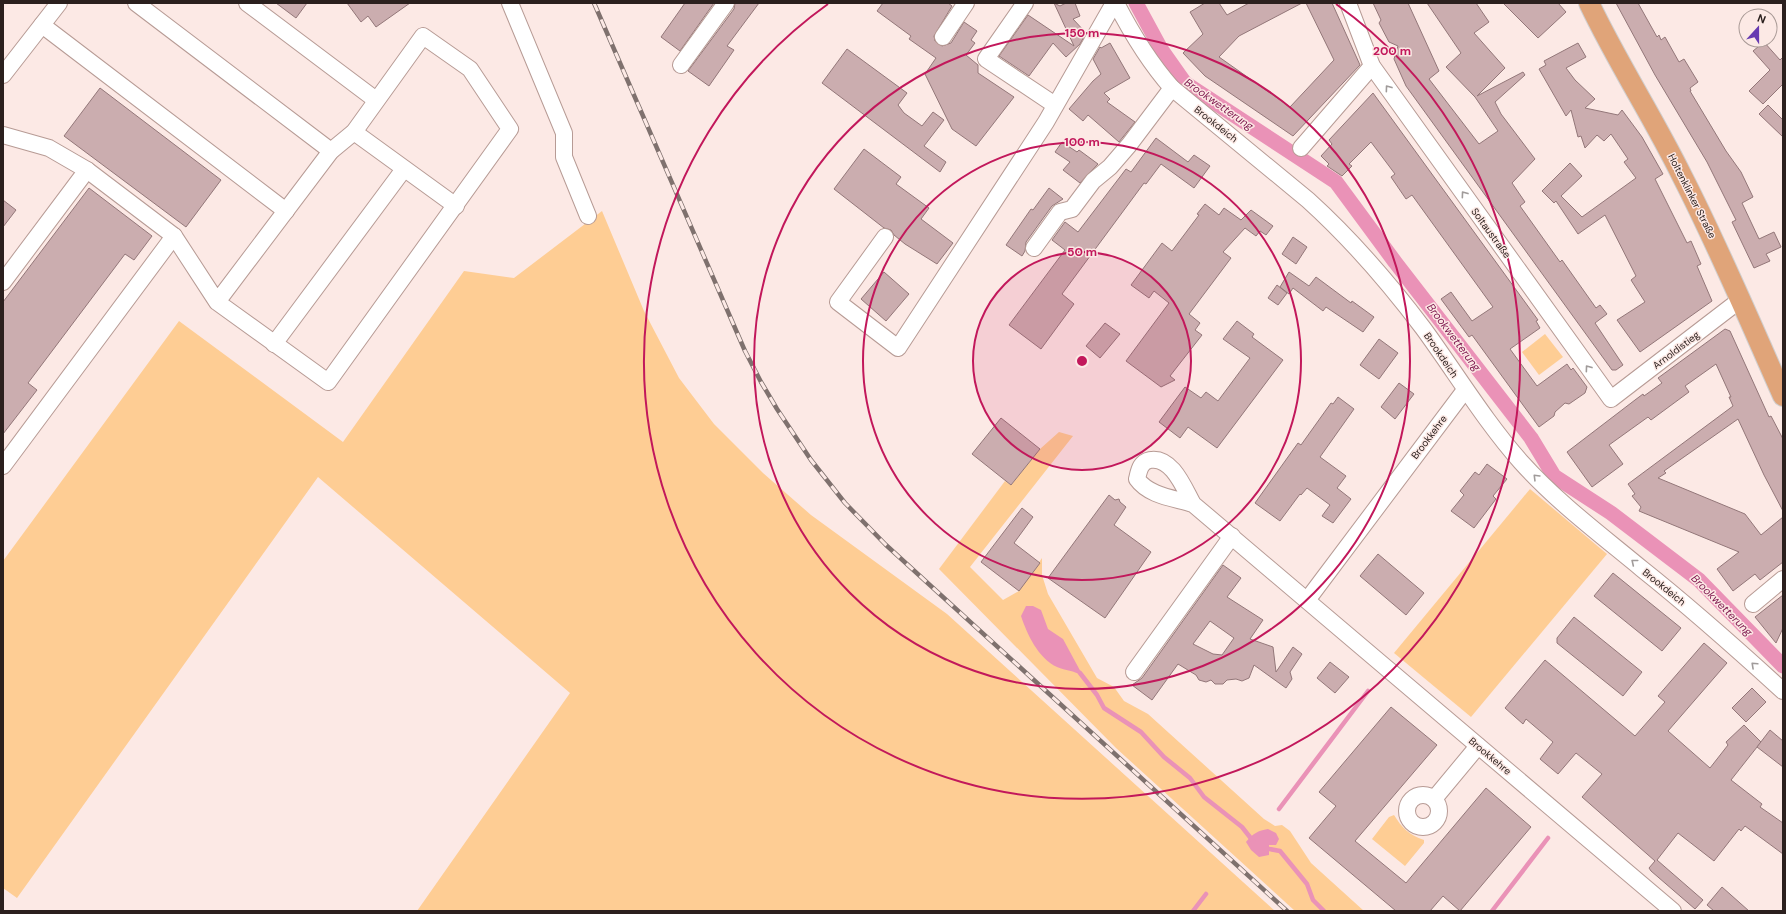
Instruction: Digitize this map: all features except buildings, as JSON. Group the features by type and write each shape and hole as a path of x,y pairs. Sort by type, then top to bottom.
{"main road":[{"name":"Holtenklinker Straße","path":"1589,3 1606,39 1682,175 1722,256 1783,396"}],"street":[{"path":"3,75 59,3"},
{"path":"136,3 331,151"},
{"path":"247,3 376,100"},
{"path":"510,3 564,132 564,157 588,216"},
{"path":"681,65 726,3"},
{"path":"943,37 966,3"},
{"path":"1025,3 986,59 1055,105"},
{"path":"885,237 838,302 898,348 1055,105 1115,3"},
{"name":"Brookdeich","path":"1115,3 1150,62 1172,88 1279,175 1342,233 1423,328 1465,390 1485,427 1551,492 1708,623 1783,691"},
{"name":"Soltaustraße","path":"1348,3 1372,66 1611,399"},
{"path":"42,25 286,211"},
{"path":"3,135 49,148 87,170 174,236 217,302 328,382 510,129 470,69 423,36 354,132 331,151 217,302"},
{"path":"1301,148 1372,66"},
{"path":"1034,248 1060,212 1072,209 1093,181 1110,167 1129,145 1172,88"},
{"path":"354,132 456,206"},
{"path":"274,344 404,169"},
{"path":"3,282 87,170"},
{"path":"3,466 174,236"},
{"name":"Arnoldistieg","path":"1611,399 1740,300"},
{"name":"Brookkehre","path":"1308,600 1465,390"},
{"name":"Brookkehre","path":"1193,504 1673,911"},
{"path":"1134,672 1232,536"},
{"path":"1753,604 1783,579"},
{"path":"1434,799 1478,746"}],"shaded area":[{"path":"602,211 644,311 679,378 714,424 763,473 811,515 947,614 1275,911 417,911 570,693 318,477 17,898 3,888 3,561 179,321 343,442 464,271 514,278"},
{"path":"1545,334 1563,357 1539,375 1522,352"},
{"path":"1059,432 1073,436 970,567 1003,600 1019,591 1042,558 1042,575 1048,594 1097,678 1114,687 1124,701 1148,714 1264,819 1275,826 1282,825 1290,831 1311,863 1364,911 1295,911 1116,748 939,569 1005,481 1011,485 1040,449"},
{"path":"1530,489 1607,554 1471,717 1394,653"},
{"path":"1026,606 1033,606 1041,610 1048,629 1063,639 1083,676 1057,667 1044,658 1039,652 1026,630 1021,616"},
{"path":"1394,815 1406,830 1414,836 1424,840 1424,843 1405,866 1372,839 1389,817"},
{"path":"1268,829 1276,833 1279,839 1276,845 1269,845 1269,855 1259,857 1251,850 1246,842 1256,833"}],"waterway":[{"name":"Brookwetterung","path":"1136,3 1161,49 1185,83 1336,182 1395,262 1531,438 1554,476 1611,513 1699,580 1783,666"},
{"path":"1080,673 1097,695 1104,708 1141,732 1164,757 1190,778 1204,797 1242,827 1253,841"},
{"path":"1279,809 1368,691"},
{"path":"1492,911 1548,838"},
{"path":"1264,848 1280,851 1307,884 1313,900 1324,911"},
{"path":"1193,911 1206,894"}],"railway":[{"path":"594,3 745,351 777,409 811,460 845,503 886,545 1287,911"}]}
